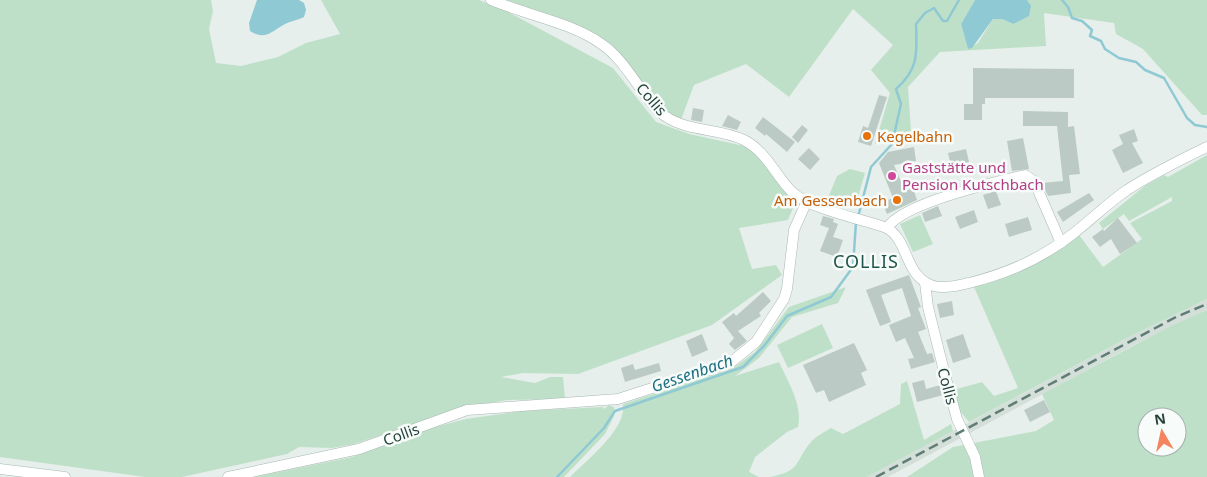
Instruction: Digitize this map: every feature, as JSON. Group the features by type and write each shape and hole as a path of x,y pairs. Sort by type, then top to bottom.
{"street":[{"name":"Collis","path":"491,0 580,32 600,43 625,65 663,115 679,124 723,132 745,141 764,154 792,192 806,203 887,228"},
{"path":"1061,243 1034,181 1026,175 986,184 944,198 896,217 887,228 896,233 907,259 926,283 937,287 951,287 986,279 1028,262 1061,243 1128,190 1207,147"},
{"name":"Collis","path":"228,477 359,449 467,410 618,399 730,363 756,342 784,299 787,289 794,230 806,203"},
{"name":"Collis","path":"926,283 928,307 955,410 975,456 979,477"},
{"path":"0,468 65,477"}],"shaded area":[{"path":"1207,299 1207,310 1132,346 888,477 867,477 1129,337"}],"green space":[{"path":"0,0 211,0 213,11 209,29 216,63 241,66 278,57 306,43 340,34 321,0 479,0 506,11 613,68 656,122 689,134 744,146 761,157 796,201 788,220 739,228 752,269 776,265 782,275 712,325 578,374 523,373 501,377 535,383 550,377 563,377 565,399 507,400 466,407 354,444 332,448 299,447 287,454 182,477 145,477 0,457"},
{"path":"491,0 975,0 961,24 968,49 978,43 993,19 1002,19 1013,24 1029,3 1027,0 1207,0 1207,115 1202,115 1143,49 1116,34 1114,23 1044,13 1046,46 940,52 908,87 911,131 875,144 890,93 871,70 893,45 853,9 789,97 746,64 694,85 679,125 661,112 600,43"},
{"path":"1207,155 1207,299 1129,337 969,422 959,410 953,390 982,382 994,396 1018,388 974,287 1016,273 1054,252 1079,235 1103,267 1142,239 1130,223 1172,201 1172,197 1129,221 1124,214 1103,229 1099,223 1146,185 1164,175 1168,177"},
{"path":"850,169 865,173 855,207 828,198 837,176"},
{"path":"920,215 933,244 913,252 900,224"},
{"path":"846,287 838,303 792,317 759,358 735,376 779,362 797,402 798,427 787,432 755,457 749,472 759,477 570,477 612,434 623,414 623,404 733,368 755,352 789,307"},
{"path":"1207,310 1207,477 907,477 953,447 1036,431 1054,420 1042,394 1171,326"},
{"path":"822,324 833,348 788,368 777,345"},
{"path":"907,381 924,440 951,424 953,431 867,477 770,477 793,469 811,442 831,428 843,434 900,404 901,384"},
{"path":"609,405 614,407 614,416 605,434 564,477 254,477 352,457 435,427 466,419 522,411 603,407 604,409"}],"water":[{"path":"257,0 299,0 304,3 306,10 304,17 285,24 268,34 255,34 250,31 249,23"},
{"path":"975,0 1027,0 1031,6 1029,16 1013,24 1002,19 993,19 972,48 968,49 961,24"}],"building":[{"path":"973,68 1074,69 1074,98 985,98 985,104 982,104 982,120 964,120 964,104 973,104"},
{"path":"879,95 887,97 871,146 858,142 863,126 868,128"},
{"path":"693,108 704,110 702,122 691,120"},
{"path":"1023,111 1068,112 1068,127 1074,126 1080,174 1069,175 1071,193 1048,196 1042,183 1063,181 1057,126 1023,126"},
{"path":"728,115 741,122 737,130 722,126"},
{"path":"763,117 795,142 787,152 766,134 765,136 755,128"},
{"path":"802,125 808,130 798,143 792,137"},
{"path":"1134,129 1138,141 1132,143 1143,163 1123,173 1112,150 1123,144 1119,135"},
{"path":"1023,138 1029,169 1012,171 1007,141"},
{"name":"Gaststätte und Pension Kutschbach","path":"914,147 916,161 894,165 905,191 913,188 917,200 887,214 882,202 893,198 879,163 888,152"},
{"path":"809,148 820,159 810,170 798,159"},
{"path":"966,149 969,162 951,166 948,153"},
{"path":"996,191 1001,205 988,209 983,195"},
{"path":"1089,193 1094,200 1063,222 1057,212"},
{"path":"938,206 942,216 925,222 922,213"},
{"path":"974,210 978,222 960,229 955,217"},
{"path":"823,216 834,219 833,222 838,224 833,237 843,240 837,257 820,251 829,228 820,225"},
{"path":"1028,217 1032,230 1009,237 1005,224"},
{"path":"1118,218 1137,243 1120,254 1111,239 1100,247 1092,237 1103,229 1104,231"},
{"path":"909,275 921,307 918,308 926,329 918,332 927,354 932,353 935,362 911,369 908,359 914,358 905,338 896,342 889,325 911,316 902,288 881,295 891,322 880,326 866,290"},
{"path":"763,292 771,301 759,313 761,316 738,331 747,341 735,350 729,344 734,338 722,322 734,313 736,316"},
{"path":"952,301 954,315 940,318 937,304"},
{"path":"702,334 708,350 692,357 686,341"},
{"path":"963,334 971,357 953,363 946,340"},
{"path":"854,343 867,370 861,373 866,385 829,402 824,390 816,393 803,365"},
{"path":"659,363 661,371 625,382 621,368 633,364 635,370"},
{"path":"924,380 926,389 941,385 943,395 917,402 912,383"},
{"path":"1044,400 1050,412 1030,422 1024,410"}],"waterway":[{"name":"Gessenbach","path":"858,217 871,167 892,144 901,104 896,89 904,82 913,67 917,44 916,24 925,13 934,8 943,21 947,21 959,0"},
{"name":"Gessenbach","path":"1062,0 1068,7 1072,18 1082,21 1092,30 1090,36 1101,41 1105,49 1119,58 1136,62 1145,70 1164,78 1187,118 1195,125 1207,127"},
{"name":"Gessenbach","path":"557,477 604,428 615,411 743,367 764,346 787,316 831,297 853,267 856,222"}],"railway":[{"path":"876,477 1176,317 1207,304"}],"place":[{"name":"Kegelbahn","path":"867,136"},
{"name":"Gaststätte und Pension Kutschbach","path":"892,176"},
{"name":"Am Gessenbach","path":"897,200"}],"district":[{"name":"COLLIS","path":"866,261"}]}
